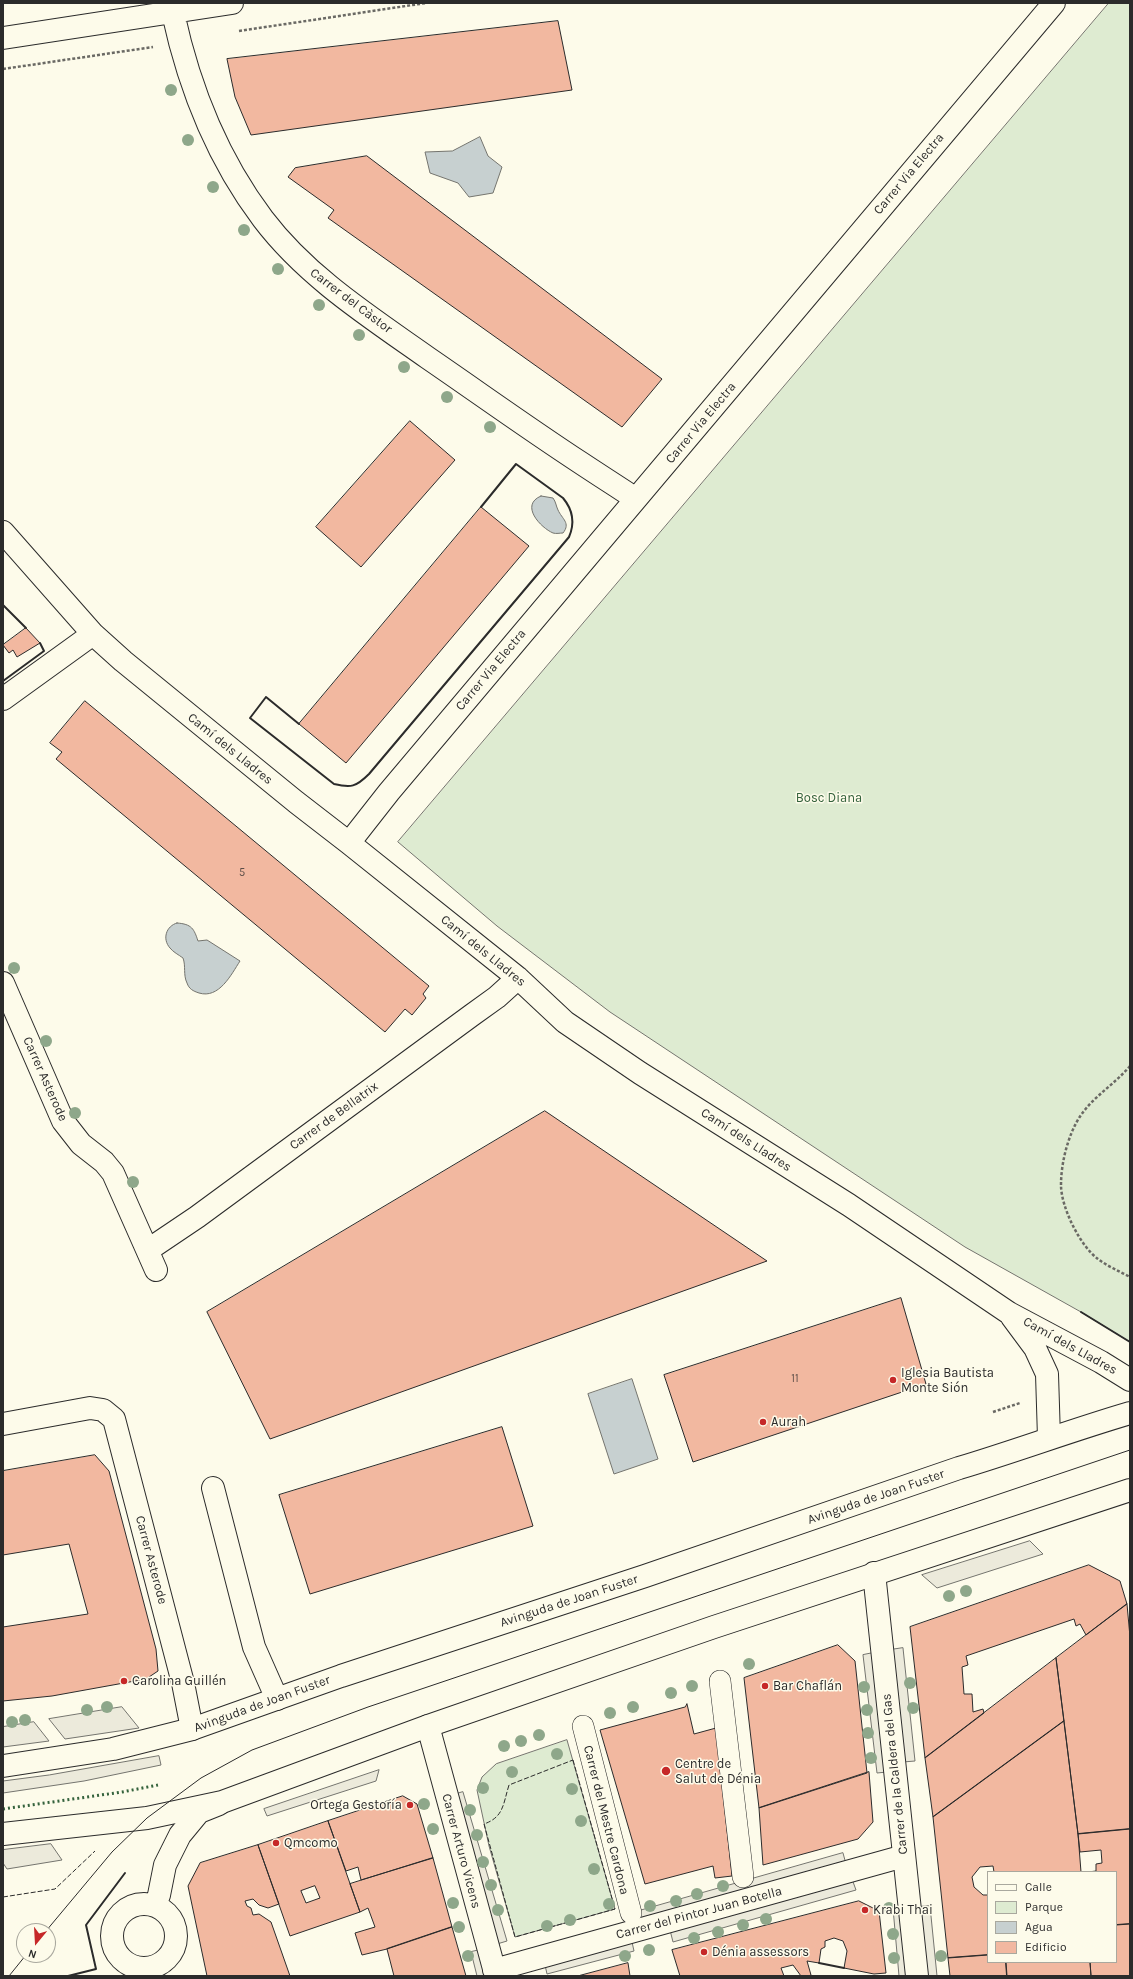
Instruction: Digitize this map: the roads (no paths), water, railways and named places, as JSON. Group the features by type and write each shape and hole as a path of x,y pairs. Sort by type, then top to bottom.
{"street":[{"path":"3,38 232,3"},
{"name":"Carrer Via Electra","path":"349,843 389,792 1054,3"},
{"name":"Carrer del Càstor","path":"173,13 179,42 204,118 247,196 264,221 305,266 372,318 581,463 636,499"},
{"name":"Camí dels Lladres","path":"3,532 93,634 289,797 518,978 565,1022 640,1073 849,1205 1009,1313 1101,1362 1130,1380"},
{"path":"3,699 93,634"},
{"name":"Carrer de Bellatrix","path":"148,1250 204,1212 497,997 518,978"},
{"name":"Carrer Asterode","path":"3,983 63,1121 81,1144 104,1162 112,1173 156,1270"},
{"name":"Camí dels Lladres","path":"1009,1313 1035,1348 1047,1374 1050,1438"},
{"name":"Carrer Asterode","path":"3,1424 90,1408 102,1410 114,1419 183,1683 192,1729"},
{"name":"Avinguda de Joan Fuster","path":"3,1766 113,1749 192,1729 341,1676 645,1576 959,1468 1004,1455 1050,1438 1130,1413"},
{"path":"213,1488 254,1647 277,1699"},
{"path":"155,1906 160,1895 166,1865 180,1835 199,1812 222,1802 428,1726 874,1573 1130,1490"},
{"name":"Carrer de la Caldera del Gas","path":"874,1573 917,1976"},
{"path":"720,1681 743,1877"},
{"name":"Carrer Arturo Vicens","path":"428,1726 495,1973"},
{"name":"Carrer del Mestre Cardona","path":"583,1726 631,1913"},
{"path":"3,1834 147,1818 222,1802"},
{"name":"Carrer del Pintor Juan Botella","path":"495,1973 904,1856"},
{"path":"143,1904 155,1906 165,1912 173,1922 176,1933 175,1945 161,1970 147,1968 134,1971 122,1959 115,1949 112,1937 114,1925 120,1914 131,1907 143,1904"}],"water":[{"path":"480,137 488,156 502,167 493,193 469,197 458,183 430,173 425,152 452,151"},
{"path":"541,496 553,498 566,524 563,533 554,533 548,530 534,516 532,505 535,500"},
{"path":"177,923 192,928 198,941 207,940 240,961 224,984 213,992 206,994 199,993 189,987 185,977 183,958 171,949 166,941 166,933 170,927"},
{"path":"632,1379 658,1459 614,1474 588,1394"}],"tram line":[{"path":"53,1923 112,1852 147,1818 201,1778 252,1750 368,1707 1130,1450"},
{"path":"9,1976 20,1963"}],"place":[{"name":"Iglesia Bautista Monte Sión","path":"893,1380"},
{"name":"Aurah","path":"763,1422"},
{"name":"Carolina Guillén","path":"124,1681"},
{"name":"Bar Chaflán","path":"765,1686"},
{"name":"Centre de Salut de Dénia","path":"666,1771"},
{"name":"Ortega Gestoría","path":"410,1805"},
{"name":"Qmcomo","path":"276,1843"},
{"name":"Krabi Thai","path":"865,1910"},
{"name":"Dénia assessors","path":"704,1952"}],"park label":[{"name":"Bosc Diana","path":"829,798"}]}
